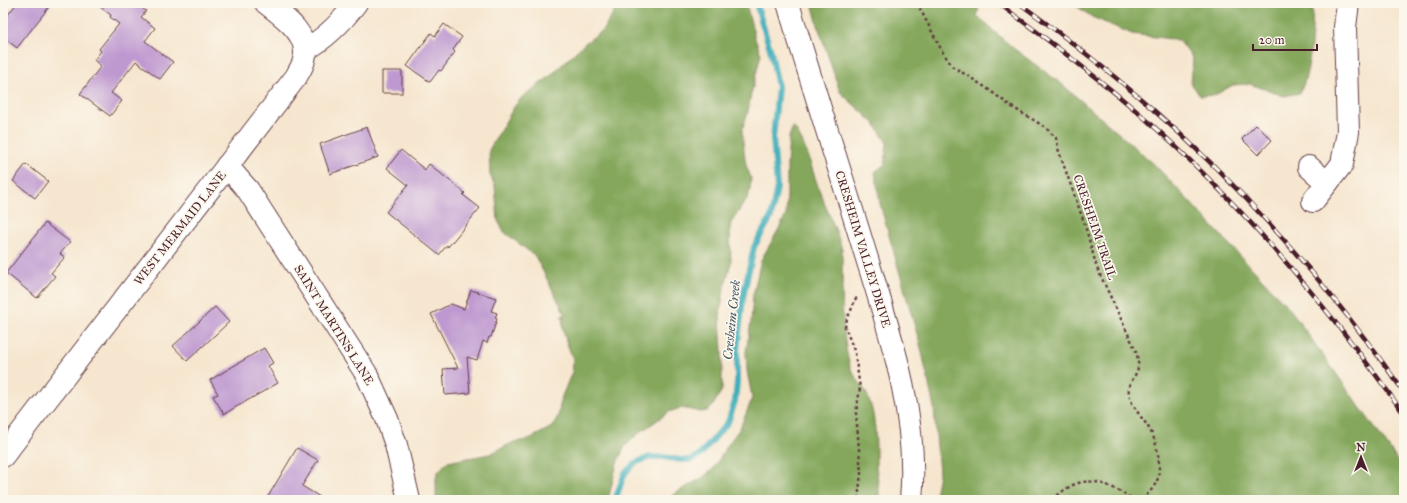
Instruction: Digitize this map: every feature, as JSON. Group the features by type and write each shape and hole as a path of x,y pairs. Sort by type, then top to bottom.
{"street":[{"path":"266,3 292,24 300,34 306,50 318,43 331,32 356,3"},
{"name":"CRESHEIM VALLEY DRIVE","path":"788,3 877,291 899,374 907,407 912,440 913,464 911,500"},
{"path":"1313,201 1342,164 1348,132 1345,27 1348,3"},
{"name":"WEST MERMAID LANE","path":"3,456 296,77 302,66 306,50"},
{"name":"SAINT MARTINS LANE","path":"227,166 248,190 367,375 387,419 396,445 409,500"},
{"path":"1309,167 1327,183"}],"path":[{"name":"CRESHEIM TRAIL","path":"916,3 942,51 952,66 985,87 1012,107 1046,127 1056,138 1059,152 1084,222 1097,268 1137,353 1138,368 1131,382 1129,391 1131,402 1151,432 1156,447 1159,466 1158,478 1151,492 1142,500"},
{"path":"858,500 861,467 856,414 860,388 855,353 846,327 847,319 854,300 877,291"},
{"path":"1053,500 1061,492 1072,485 1085,481 1095,481 1119,490 1134,500"}],"green space":[{"path":"619,3 746,3 755,39 761,54 748,112 742,130 746,165 751,178 750,190 748,197 731,223 730,229 731,263 724,289 720,316 722,390 712,407 707,411 701,412 681,408 669,412 639,433 625,446 617,463 608,500 436,500 436,478 438,472 447,462 490,454 514,442 527,440 552,427 558,416 562,396 572,372 573,359 563,329 562,316 565,314 535,256 504,232 498,221 495,186 490,175 489,150 514,107 522,97 549,77 585,43 602,31"},
{"path":"812,3 980,3 977,16 1013,48 1063,85 1155,165 1290,309 1392,452 1404,473 1404,500 934,500 939,474 934,408 921,348 880,204 875,172 885,164 887,143 875,124 840,92"},
{"path":"1072,3 1313,3 1311,49 1304,83 1300,93 1284,96 1250,84 1233,85 1215,95 1200,96 1191,83 1193,59 1179,40 1132,34 1092,17"},
{"path":"793,126 802,141 842,250 842,306 846,349 851,368 864,388 873,412 879,500 669,500 674,494 702,478 713,469 740,428 750,404 752,397 747,371 746,352 753,295 761,260 786,215 789,137"}],"building":[{"path":"17,3 52,3 17,48 3,37 3,21"},
{"path":"95,3 135,3 146,11 141,17 155,28 145,41 173,62 160,79 136,61 111,93 122,101 110,116 80,94 101,66 94,60 101,51 99,49 119,24 110,17 111,15"},
{"path":"444,24 462,37 453,50 455,52 441,71 439,70 430,82 407,66 431,33 435,36"},
{"path":"382,71 402,71 402,93 382,93"},
{"path":"1256,125 1272,140 1258,155 1242,139"},
{"path":"367,127 378,157 330,174 320,144"},
{"path":"401,150 425,170 429,164 465,193 463,195 480,208 448,247 447,245 439,255 386,212 408,185 387,168"},
{"path":"26,164 48,181 35,198 13,181"},
{"path":"45,223 70,242 60,254 65,257 51,273 55,276 37,298 6,273"},
{"path":"471,290 496,298 491,311 497,313 495,318 497,319 491,337 489,337 487,343 483,341 477,360 467,357 470,393 445,395 443,369 458,368 431,314 451,304 464,309"},
{"path":"215,307 229,322 187,361 173,346"},
{"path":"264,348 273,363 268,366 278,383 224,414 213,396 218,394 210,380"},
{"path":"297,448 318,460 302,486 325,500 266,500"}],"waterway":[{"name":"Cresheim Creek","path":"615,500 625,473 635,463 650,457 690,460 700,455 728,422 735,401 737,382 737,350 743,297 754,247 771,217 777,187 773,138 778,87 771,52 756,3"}],"railway":[{"path":"998,3 1124,100 1178,149 1213,184 1248,220 1313,295 1375,373 1404,414"},
{"path":"1019,3 1086,53 1185,138 1219,171 1285,241 1347,315 1404,392"}]}
